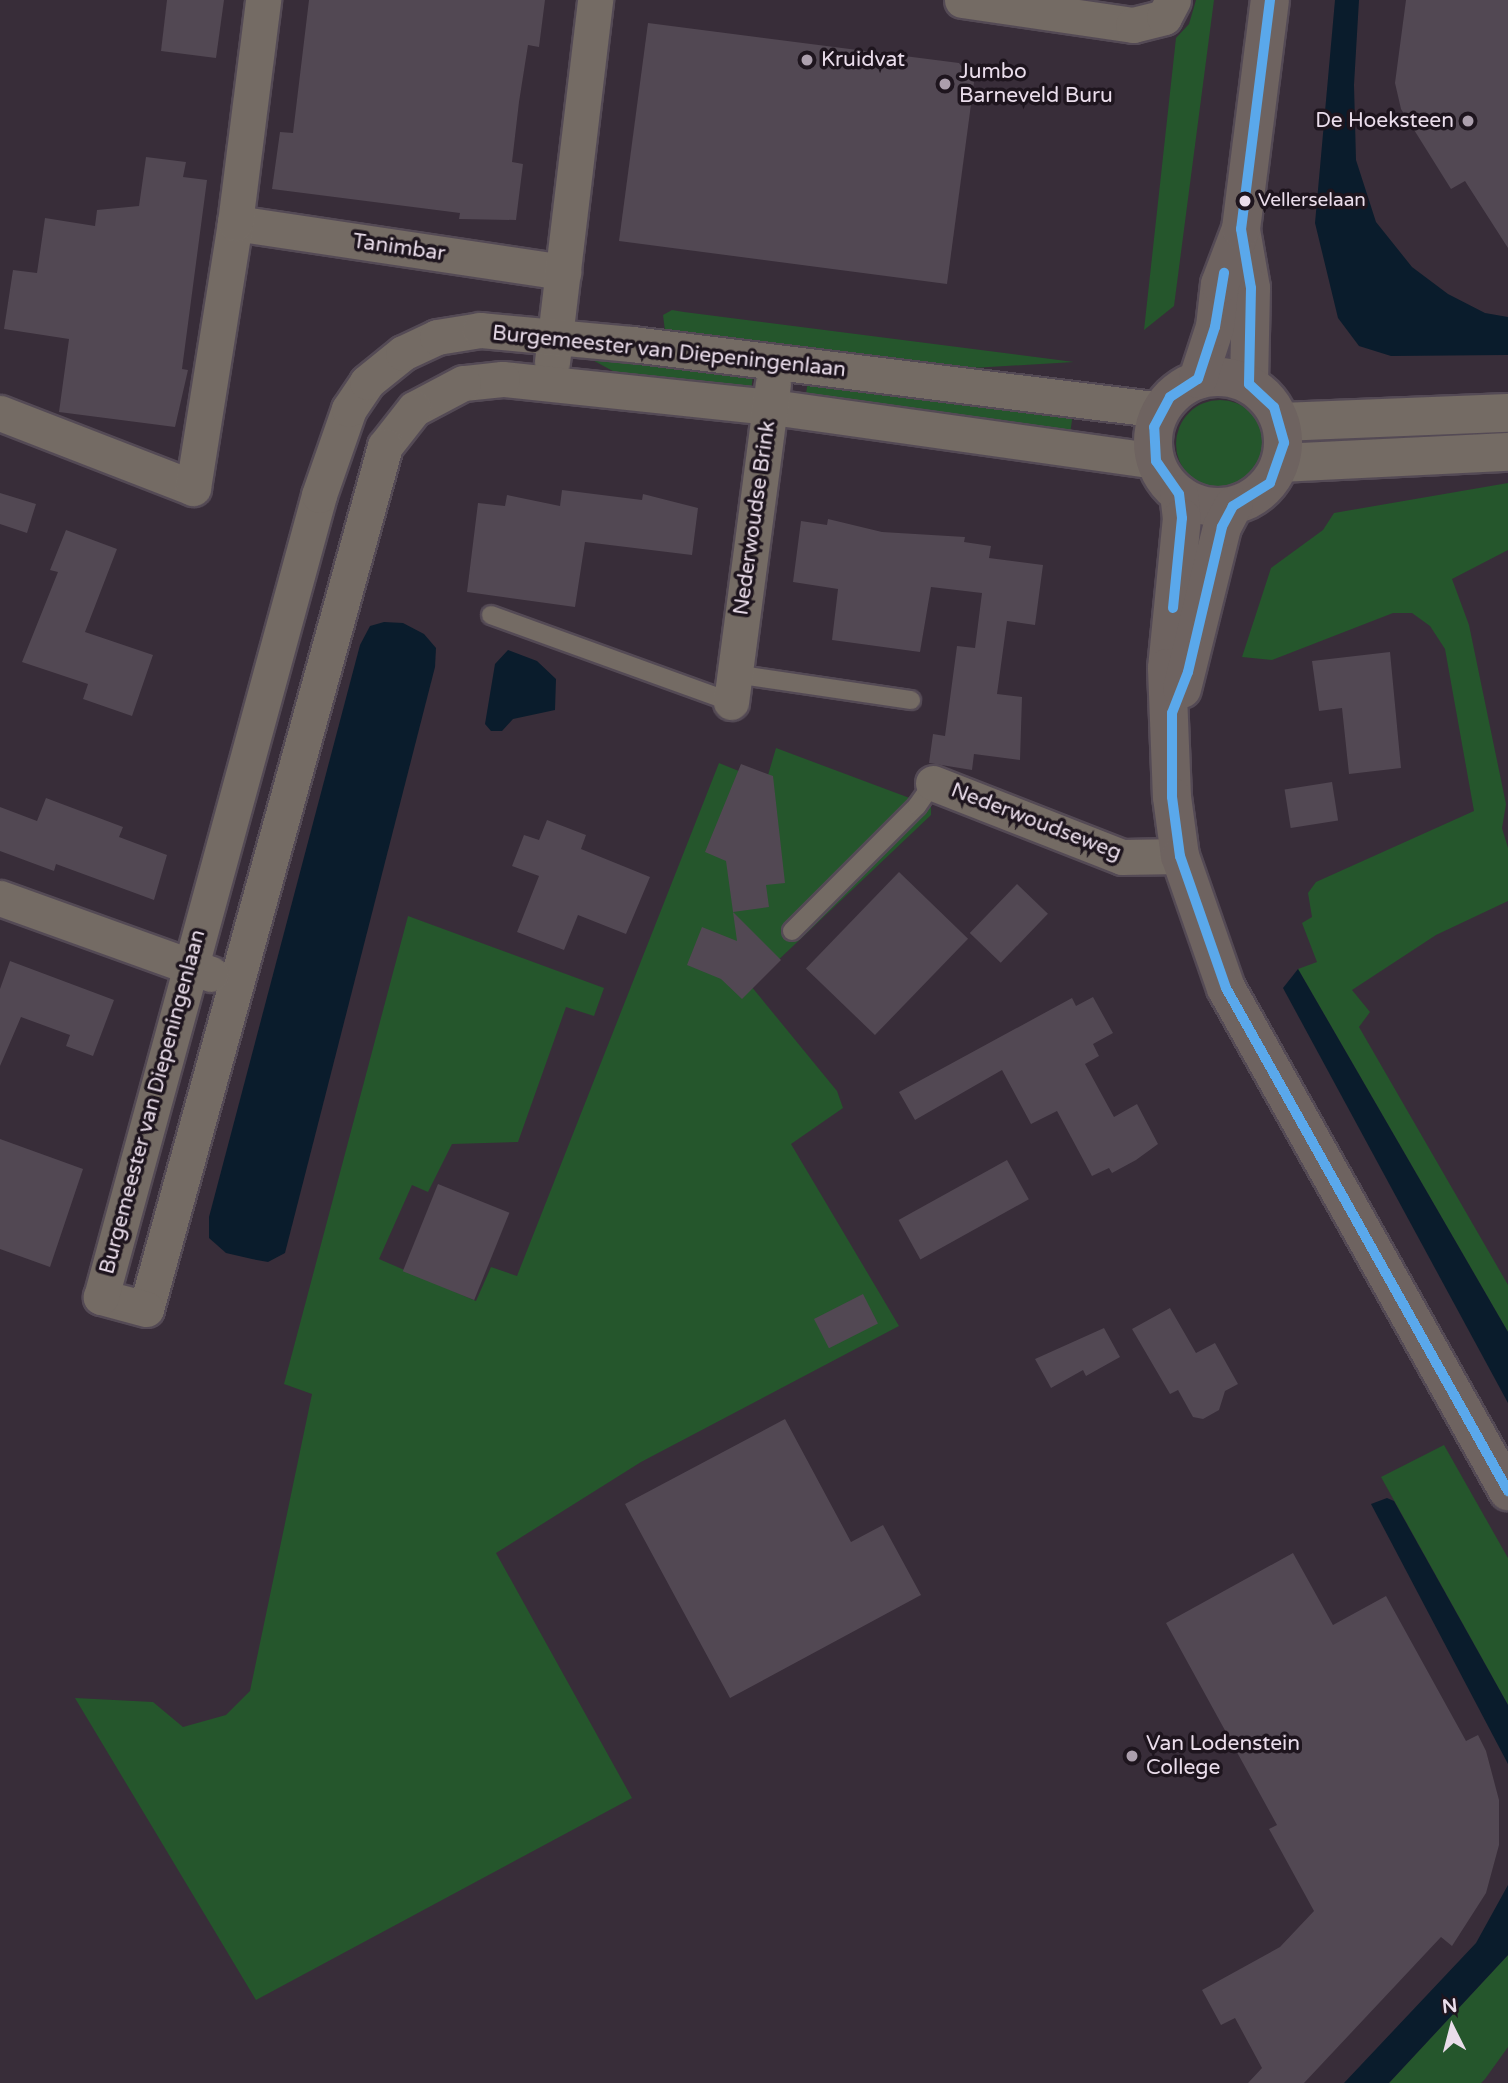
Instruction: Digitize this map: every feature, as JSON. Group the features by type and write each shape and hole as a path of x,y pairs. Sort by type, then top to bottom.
{"main road":[{"path":"1198,379 1215,327 1220,284 1241,229 1270,0"},
{"path":"1241,229 1251,288 1250,384"},
{"path":"1172,713 1188,672 1222,527 1233,506 1261,490 1280,463 1281,422 1274,407 1250,384 1224,377 1198,379 1170,397 1161,410 1154,427 1156,461 1179,494 1195,503 1233,506"},
{"path":"1179,494 1182,518 1167,668 1172,713 1172,797 1181,856 1226,988 1508,1491"}],"street":[{"path":"0,413 193,488 235,223 262,0"},
{"path":"548,386 556,339 595,0"},
{"path":"962,0 1133,25 1164,16 1173,0"},
{"name":"Tanimbar","path":"235,223 563,272"},
{"name":"Burgemeester van Diepeningenlaan","path":"1156,461 770,407 548,386 502,379 463,383 414,409 385,446 234,981 146,1309 101,1297 319,495 349,409 367,382 403,353 438,337 480,330 1161,410"},
{"name":"Nederwoudse Brink","path":"733,688 775,363"},
{"path":"1281,422 1508,413"},
{"path":"1280,463 1508,452"},
{"name":"Nederwoudseweg","path":"933,783 1122,857 1181,856"},
{"path":"0,898 234,981"}],"lane":[{"path":"491,615 733,688 911,700"},
{"path":"792,931 917,806 933,783"}],"green space":[{"path":"1196,0 1214,0 1174,306 1144,330 1176,38 1189,24"},
{"path":"672,310 1074,362 939,370 665,331 663,315"},
{"path":"594,352 753,375 751,392 622,376 587,357"},
{"path":"808,380 1072,417 1069,439 805,402"},
{"path":"1220,400 1237,403 1251,413 1261,427 1264,444 1261,461 1251,475 1237,485 1220,488 1203,485 1189,475 1179,461 1176,444 1179,427 1189,413 1203,403"},
{"path":"1508,483 1508,550 1452,579 1469,625 1506,804 1502,828 1508,848 1508,901 1436,935 1352,990 1370,1012 1359,1027 1508,1285 1508,1332 1298,969 1317,962 1302,923 1312,917 1308,893 1316,882 1474,811 1445,649 1430,626 1412,613 1393,613 1272,660 1242,657 1271,568 1323,530 1334,513"},
{"path":"776,748 931,806 931,815 751,986 837,1091 843,1108 791,1144 899,1326 641,1462 496,1553 632,1798 256,2000 75,1698 153,1702 183,1727 226,1715 250,1691 312,1394 284,1384 408,916 604,988 594,1016 566,1007 518,1142 452,1144 428,1192 412,1185 379,1259 476,1301 491,1267 517,1276 719,763 766,782"},
{"path":"1444,1445 1508,1558 1508,1705 1381,1477"},
{"path":"1508,1955 1508,2047 1485,2079 1481,2083 1389,2083"}],"water":[{"path":"1335,0 1359,0 1354,85 1356,160 1376,222 1412,267 1448,294 1485,313 1508,317 1508,355 1391,356 1359,346 1338,318 1315,223"},
{"path":"384,622 403,623 424,634 436,648 435,667 285,1253 268,1262 252,1259 226,1253 209,1238 209,1217 360,645 370,626"},
{"path":"508,650 537,661 556,679 555,710 513,719 502,731 491,731 485,724 495,664"},
{"path":"1298,969 1508,1332 1508,1403 1283,988"},
{"path":"1387,1498 1394,1501 1508,1705 1508,1764 1371,1504"},
{"path":"1508,1885 1508,1955 1389,2083 1344,2083 1476,1943"}],"building":[{"path":"167,0 224,0 216,58 161,51"},
{"path":"309,0 545,0 539,47 528,45 519,102 512,162 523,164 516,220 459,219 460,213 272,189 280,132 293,133"},
{"name":"De Hoeksteen","path":"1406,0 1508,0 1508,248 1465,181 1451,189 1401,109 1395,83"},
{"path":"648,23 959,63 974,82 947,284 619,241"},
{"path":"146,157 186,162 183,177 207,180 182,369 188,370 175,427 59,412 69,339 4,329 13,270 37,273 45,218 95,226 97,210 139,206"},
{"path":"562,490 642,500 643,494 698,508 692,555 585,542 575,607 467,592 478,503 505,506 507,495 560,506"},
{"path":"0,493 36,504 27,533 0,524"},
{"path":"828,519 882,532 965,537 964,542 991,546 989,558 1043,565 1035,625 1007,621 997,694 1022,697 1020,760 974,754 972,770 929,763 933,734 945,736 957,646 975,648 982,593 931,587 920,652 832,640 838,589 793,582 801,521 827,525"},
{"path":"66,530 117,549 85,632 153,655 132,716 83,699 88,684 22,662 58,572 50,570"},
{"path":"1390,652 1401,768 1349,774 1342,708 1319,711 1312,661"},
{"path":"741,764 773,776 785,883 766,885 769,907 733,912 726,861 705,852"},
{"path":"1332,782 1338,821 1291,828 1285,790"},
{"path":"46,798 123,827 119,837 167,855 154,900 56,864 54,871 0,851 0,807 37,821"},
{"path":"547,820 586,835 581,849 650,877 626,934 578,915 564,950 517,932 539,876 512,866 524,835 539,840"},
{"path":"899,872 968,939 875,1035 806,968"},
{"path":"1017,884 1048,914 1001,963 970,933"},
{"path":"733,912 781,960 742,999 721,979 687,965 702,927 737,941"},
{"path":"10,961 114,1000 93,1056 66,1046 70,1035 21,1017 0,1066 0,989"},
{"path":"1093,997 1113,1033 1093,1044 1099,1056 1085,1064 1114,1117 1137,1104 1158,1144 1136,1160 1112,1173 1109,1168 1092,1176 1057,1111 1031,1124 1002,1070 915,1120 899,1092 1072,998 1076,1006"},
{"path":"0,1139 83,1169 50,1267 0,1249"},
{"path":"1007,1160 1029,1199 920,1259 899,1220"},
{"path":"438,1184 509,1213 474,1300 403,1271"},
{"path":"863,1294 878,1323 829,1348 814,1319"},
{"path":"1170,1308 1196,1353 1215,1343 1238,1384 1225,1391 1219,1410 1203,1419 1193,1417 1178,1390 1170,1394 1132,1329"},
{"path":"1104,1328 1120,1357 1086,1376 1083,1370 1051,1388 1035,1359"},
{"path":"785,1419 851,1542 883,1525 921,1595 730,1698 625,1504"},
{"path":"1293,1553 1333,1625 1386,1596 1466,1741 1478,1735 1486,1751 1499,1800 1499,1845 1486,1893 1452,1946 1441,1937 1304,2083 1248,2083 1262,2068 1235,2018 1221,2025 1202,1990 1280,1947 1314,1911 1269,1829 1277,1825 1166,1623"}],"transit line":[{"path":"1270,0 1241,229 1251,288 1249,384 1274,407 1284,443 1270,483 1233,506 1222,527 1188,672 1172,713 1172,797 1180,856 1226,988 1508,1491"},
{"path":"1173,608 1182,518 1179,494 1156,461 1154,427 1170,397 1198,379 1215,327 1224,273"}],"place":[{"name":"Kruidvat","path":"807,60"},
{"name":"Jumbo Barneveld Buru","path":"945,84"},
{"name":"De Hoeksteen","path":"1468,121"},
{"name":"Vellerselaan","path":"1245,201"},
{"name":"Van Lodenstein College","path":"1132,1756"}]}
